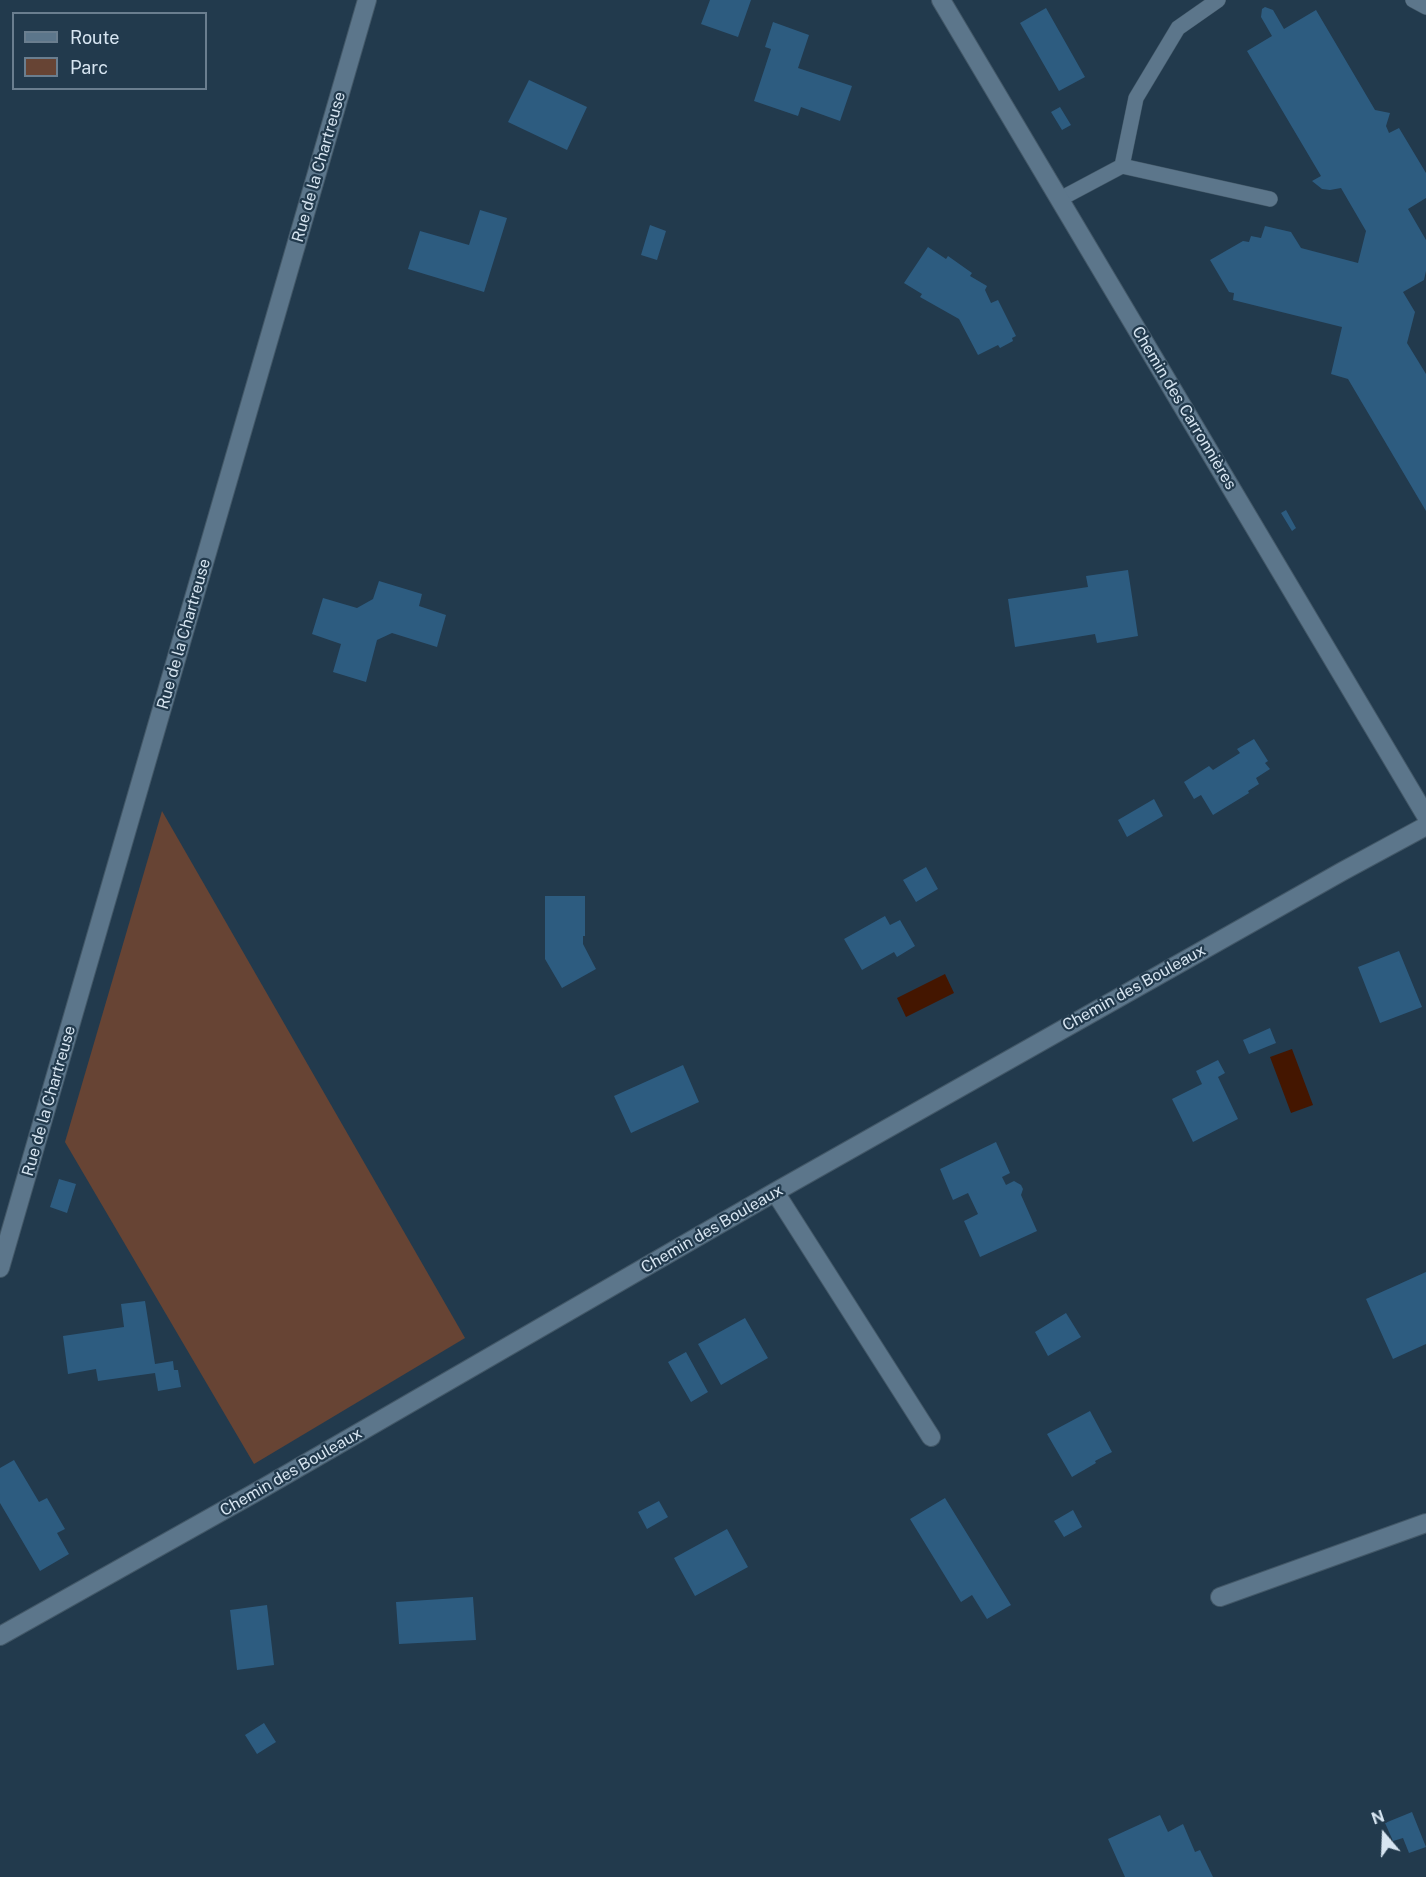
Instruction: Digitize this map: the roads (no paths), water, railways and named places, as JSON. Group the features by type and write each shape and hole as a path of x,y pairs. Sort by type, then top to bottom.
{"street":[{"name":"Rue de la Chartreuse","path":"0,1268 367,0"},
{"name":"Chemin des Carronnières","path":"942,0 1426,816"},
{"name":"Chemin des Bouleaux","path":"0,1636 269,1485 775,1192 1426,826"},
{"path":"775,1192 931,1437"},
{"path":"1220,1597 1426,1523"}],"lane":[{"path":"1122,166 1136,98 1178,28 1218,0"},
{"path":"1413,0 1426,7"},
{"path":"1060,199 1122,166 1270,199"}]}
